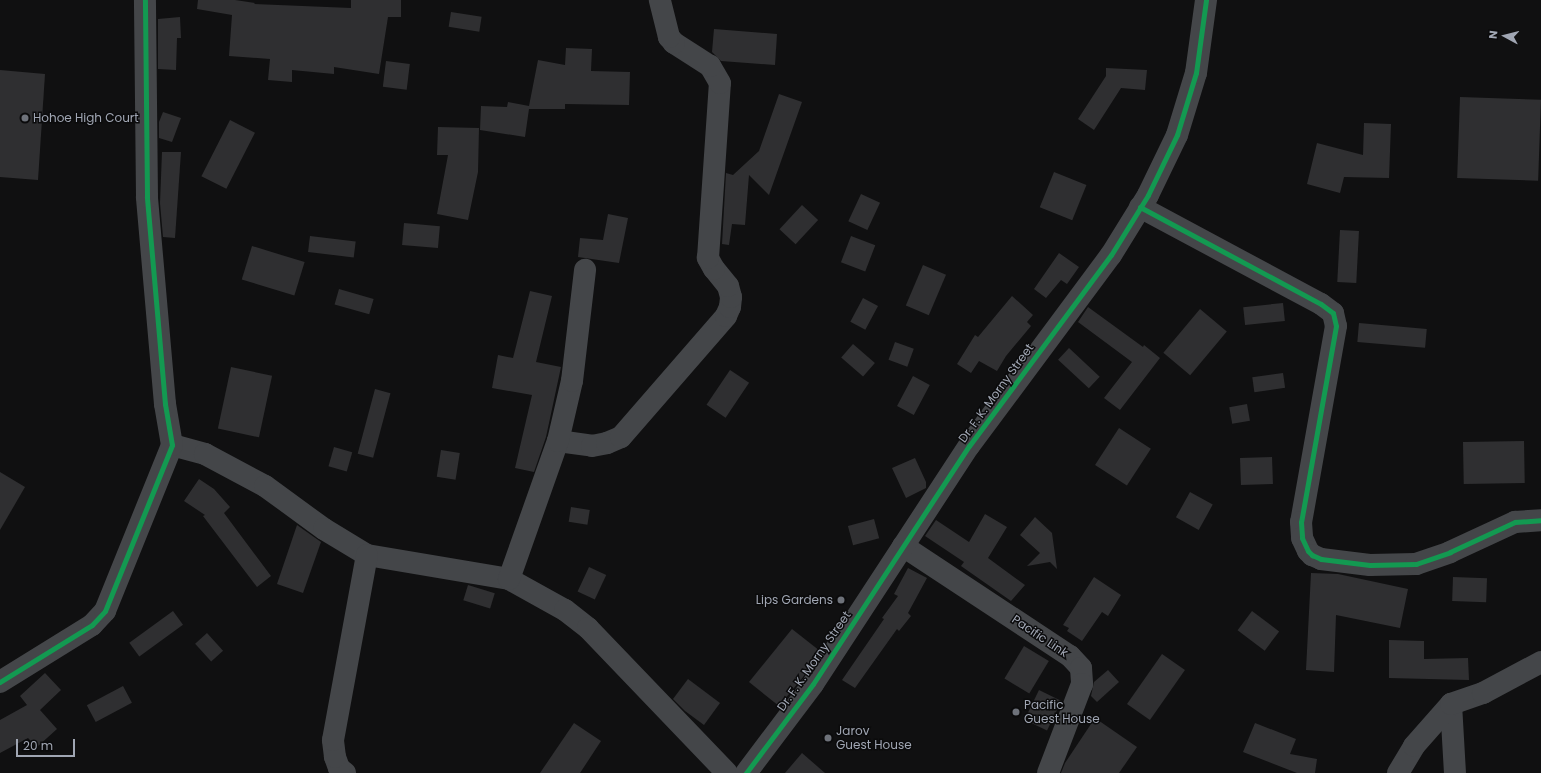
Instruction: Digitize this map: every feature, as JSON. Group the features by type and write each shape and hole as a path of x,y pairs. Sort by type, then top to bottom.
{"street":[{"path":"0,682 92,625 105,611 172,445 165,404 147,197 145,0"},
{"path":"558,441 592,446 607,443 621,437 726,316 730,307 731,297 728,286 714,270 708,258 720,82 710,66 674,43 669,37 660,0"},
{"name":"Dr. F. K. Morny Street","path":"746,773 813,684 969,446 1110,255 1140,207 1176,135 1196,73 1206,0"},
{"path":"1140,207 1321,304 1333,313 1336,326 1301,522 1302,538 1308,551 1312,555 1321,559 1370,565 1416,564 1450,552 1515,522 1541,520"},
{"path":"509,579 558,441 572,381 585,270"},
{"path":"172,445 205,454 265,486 324,529 367,555 509,579 566,610 588,628 727,773"},
{"name":"Pacific Link","path":"903,546 1070,656 1081,668 1082,684 1048,773"},
{"path":"345,773 339,768 335,756 334,740 367,555"},
{"path":"1398,773 1414,746 1451,704 1483,693 1541,662"},
{"path":"1451,704 1455,773"}],"building":[{"path":"198,0 235,0 255,3 254,4 351,8 351,0 401,0 401,17 388,17 379,74 334,67 334,74 292,70 292,82 268,80 270,59 229,56 232,15 197,9"},
{"path":"451,12 482,17 479,32 449,27"},
{"path":"180,17 181,38 177,38 176,70 158,69 158,19"},
{"path":"714,29 777,34 775,65 721,61 712,52"},
{"path":"566,48 592,49 591,71 630,72 629,105 565,104 565,109 529,109 525,137 480,130 481,106 507,107 508,102 529,106 538,60 565,65"},
{"path":"386,61 410,64 407,90 383,87"},
{"path":"1106,68 1147,70 1145,90 1121,88 1094,130 1078,119 1106,76"},
{"path":"0,70 45,74 38,180 0,177"},
{"path":"779,94 802,102 769,195 749,175 745,225 732,224 729,245 722,244 726,173 733,175 759,151"},
{"path":"1460,97 1541,100 1538,181 1457,178"},
{"path":"163,112 181,118 172,142 159,138 159,122"},
{"path":"230,120 255,133 226,189 201,176"},
{"path":"1364,123 1391,124 1389,178 1344,177 1340,193 1307,184 1317,143 1363,155"},
{"path":"438,127 479,128 478,172 468,220 437,214 448,155 437,155"},
{"path":"162,152 181,152 175,238 163,237 160,203"},
{"path":"1054,172 1086,185 1072,220 1040,207"},
{"path":"861,194 880,203 867,230 848,221"},
{"path":"802,205 818,220 796,244 779,229"},
{"path":"608,214 628,218 619,263 578,257 580,238 603,240"},
{"path":"404,223 440,226 438,248 402,245"},
{"path":"1340,230 1359,231 1356,283 1337,282"},
{"path":"310,236 356,242 354,257 308,252"},
{"path":"851,236 875,245 865,271 841,262"},
{"path":"252,246 305,262 294,296 242,279"},
{"path":"1059,253 1079,267 1067,284 1061,280 1046,298 1034,289"},
{"path":"923,265 946,275 929,315 906,306"},
{"path":"339,289 374,299 369,314 335,304"},
{"path":"530,291 552,296 536,362 561,367 546,437 534,472 515,468 532,395 492,388 498,355 513,358"},
{"path":"1012,296 1033,315 1027,322 1031,326 1006,356 997,371 979,361 971,373 957,364 975,335 978,337"},
{"path":"863,298 878,306 865,330 850,322"},
{"path":"1283,303 1285,321 1245,325 1243,307"},
{"path":"1088,307 1143,347 1144,345 1160,358 1120,410 1104,398 1132,362 1078,322"},
{"path":"1200,309 1227,331 1190,375 1163,353"},
{"path":"1359,323 1427,329 1425,348 1357,342"},
{"path":"895,342 914,349 907,367 889,360"},
{"path":"853,344 875,363 863,377 841,358"},
{"path":"1069,348 1100,377 1089,388 1058,360"},
{"path":"231,367 272,376 259,437 218,429"},
{"path":"730,370 749,383 726,418 707,405"},
{"path":"1283,373 1285,388 1254,392 1252,377"},
{"path":"913,376 930,385 914,415 897,406"},
{"path":"375,389 390,393 373,458 358,454"},
{"path":"1247,404 1250,421 1232,424 1229,407"},
{"path":"1119,428 1151,449 1127,486 1095,465"},
{"path":"1524,441 1525,483 1464,484 1463,442"},
{"path":"334,447 352,452 347,471 328,466"},
{"path":"441,450 460,453 456,480 437,477"},
{"path":"1272,457 1273,484 1241,485 1240,458"},
{"path":"915,458 926,482 926,488 906,498 892,468"},
{"path":"0,472 25,487 0,530"},
{"path":"199,479 214,489 230,507 224,513 271,576 257,587 203,516 205,515 184,501"},
{"path":"1190,492 1213,505 1199,530 1176,517"},
{"path":"571,507 590,510 587,525 569,522"},
{"path":"985,514 1007,527 988,558 1025,585 1011,601 961,566 964,562 925,536 936,520 969,542"},
{"path":"1035,517 1052,533 1057,569 1050,562 1027,566 1040,553 1020,535"},
{"path":"874,519 879,538 853,545 848,526"},
{"path":"297,525 321,542 303,593 277,584"},
{"path":"589,567 606,575 595,600 578,591"},
{"path":"908,568 927,578 908,613 911,616 899,631 897,629 855,688 842,680 898,596 894,594"},
{"path":"1311,573 1338,574 1408,589 1400,628 1336,615 1334,672 1306,670"},
{"path":"1094,577 1121,595 1108,616 1102,612 1082,641 1067,631 1069,628 1063,625"},
{"path":"1453,577 1487,578 1486,602 1452,601"},
{"path":"468,585 495,593 490,608 463,600"},
{"path":"173,611 183,625 139,656 129,643"},
{"path":"1252,611 1279,631 1265,651 1238,630"},
{"path":"792,629 820,651 803,677 779,706 749,682"},
{"path":"207,633 223,651 211,662 195,644"},
{"path":"1389,640 1424,641 1424,659 1468,658 1469,680 1389,678"},
{"path":"1024,646 1049,661 1029,694 1004,679"},
{"path":"1162,654 1185,670 1150,720 1127,704"},
{"path":"1108,670 1119,682 1097,702 1091,696 1094,682"},
{"path":"45,673 61,690 40,710 57,729 37,747 28,738 0,753 0,720 27,705 20,696"},
{"path":"688,679 720,703 704,725 685,711 673,699"},
{"path":"123,686 132,703 96,722 87,705"},
{"path":"1039,690 1061,701 1047,731 1025,720"},
{"path":"1095,718 1137,747 1119,773 1061,773 1065,763"},
{"path":"574,723 601,741 580,773 540,773"},
{"path":"1255,723 1296,739 1290,754 1317,759 1315,773 1297,773 1243,752"},
{"path":"802,753 825,773 785,773"}],"cycle path":[{"path":"0,682 92,625 105,611 172,445 165,404 147,197 145,0"},
{"path":"746,773 813,684 969,446 1111,255 1148,195 1177,135 1196,73 1206,0"},
{"path":"1140,207 1321,304 1333,313 1336,326 1301,522 1302,538 1308,551 1312,555 1321,559 1370,565 1416,564 1450,552 1515,522 1541,520"}],"place":[{"name":"Hohoe High Court","path":"25,118"},
{"name":"Lips Gardens","path":"841,600"},
{"name":"Pacific Guest House","path":"1016,712"},
{"name":"Jarov Guest House","path":"828,738"}]}
